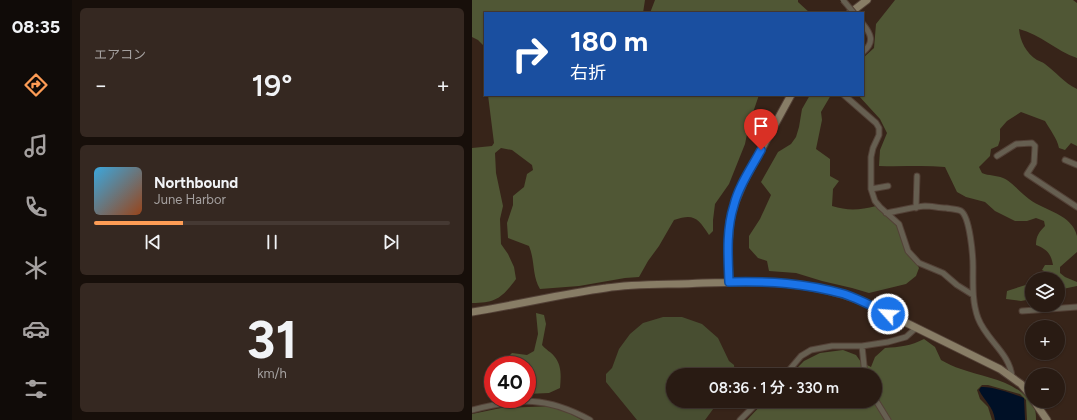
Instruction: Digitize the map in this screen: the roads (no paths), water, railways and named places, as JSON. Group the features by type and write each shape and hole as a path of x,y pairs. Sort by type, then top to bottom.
{"street":[{"path":"843,0 853,12"},
{"path":"851,12 867,0"},
{"path":"864,25 870,32 871,38 869,45 864,51"},
{"path":"729,282 729,234 734,205 744,181 790,96"},
{"path":"845,96 876,123 879,128 879,135 871,157 871,189 875,201 899,224 908,251 919,263 943,273 973,295"},
{"path":"997,156 1016,144 1032,143 1035,146 1034,163 1027,174 1077,207"},
{"path":"1065,160 1077,165"},
{"path":"916,208 917,176"},
{"path":"871,189 888,186"},
{"path":"886,213 926,206 954,209 961,212 965,216 968,223 973,265 973,295 977,317 982,329 1007,359 1012,371 1012,377"},
{"path":"472,312 606,288 729,282 788,283 828,290 862,301 1000,369 1021,384 1025,389"},
{"path":"1022,311 1077,306"},
{"path":"791,368 801,356 811,350 832,346 862,346 888,342 906,337 916,328"},
{"path":"862,346 864,368"},
{"path":"472,410 497,404 537,401 561,406 590,420"},
{"path":"740,420 752,408"},
{"path":"880,408 888,420"},
{"path":"1039,408 1047,420"}],"water":[{"path":"981,387 1009,392 1024,398 1025,420 995,420 991,408 979,390"}]}
